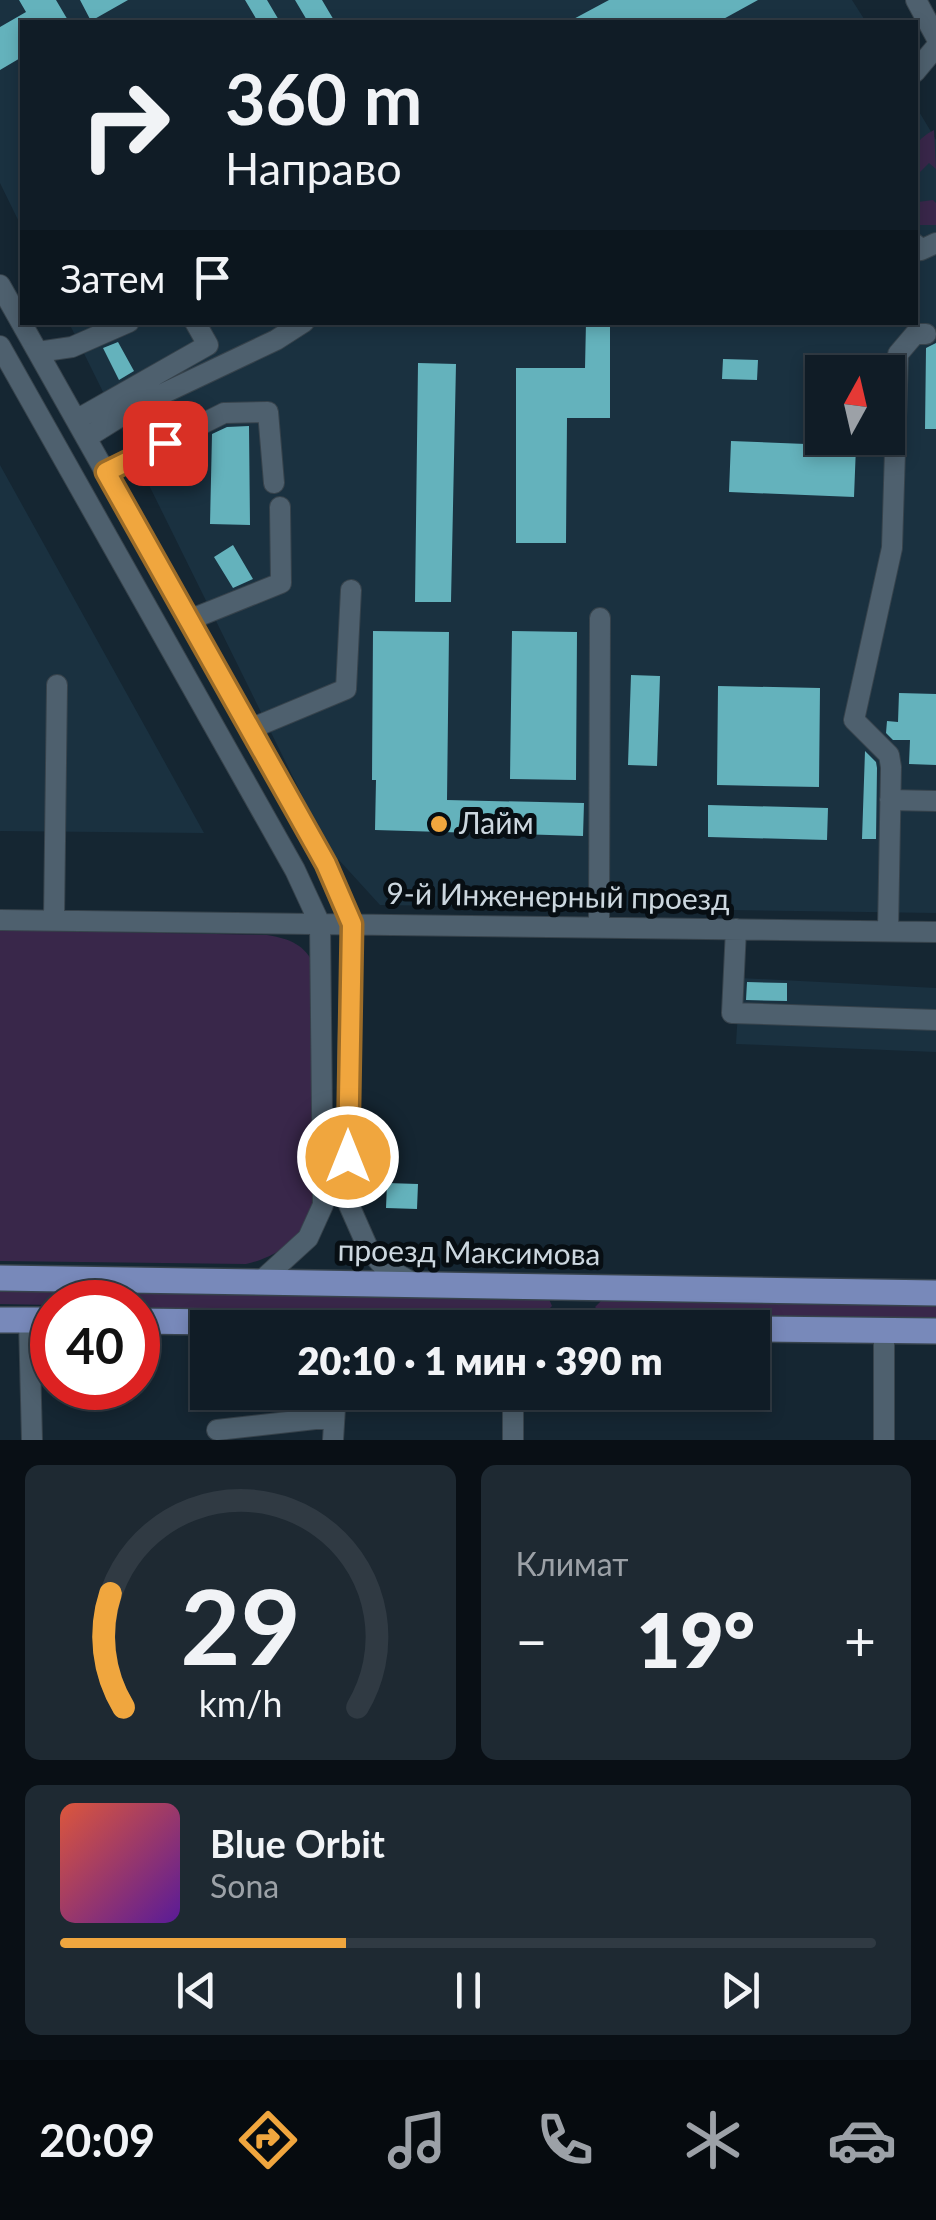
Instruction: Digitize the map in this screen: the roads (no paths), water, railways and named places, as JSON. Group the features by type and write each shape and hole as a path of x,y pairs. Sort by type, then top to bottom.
{"main road":[{"name":"проезд Максимова","path":"0,1278 30,1282"},
{"name":"проезд Максимова","path":"160,1287 262,1280 936,1293"},
{"path":"574,1288 574,1310"},
{"path":"0,1320 30,1320"},
{"path":"160,1322 190,1323"},
{"path":"770,1328 936,1331"}],"street":[{"path":"914,11 936,36"},
{"path":"918,69 936,48"},
{"path":"0,285 6,308 38,352 326,864 352,924 349,1205 359,1234 383,1266 416,1285"},
{"path":"38,352 72,347 122,325"},
{"path":"81,429 208,345 197,325"},
{"path":"81,429 276,340 299,325"},
{"path":"888,930 892,766 888,755 854,720 892,548 898,354 915,334 926,334"},
{"path":"0,346 295,870 320,924 323,1205 308,1238 262,1280"},
{"path":"106,472 224,414 268,412 274,483"},
{"path":"189,620 282,583 280,507"},
{"path":"250,729 346,689 350,590"},
{"path":"599,926 600,618"},
{"path":"54,920 56,685"},
{"path":"890,800 936,800"},
{"name":"9-й Инженерный проезд","path":"0,920 936,932"},
{"path":"736,929 732,1013 936,1020"},
{"path":"884,1330 884,1440"},
{"path":"32,1440 34,1410"},
{"path":"217,1430 284,1431 321,1410"},
{"path":"333,1410 333,1440"},
{"path":"512,1410 513,1440"}],"place":[{"name":"Лайм","path":"439,824"}]}
